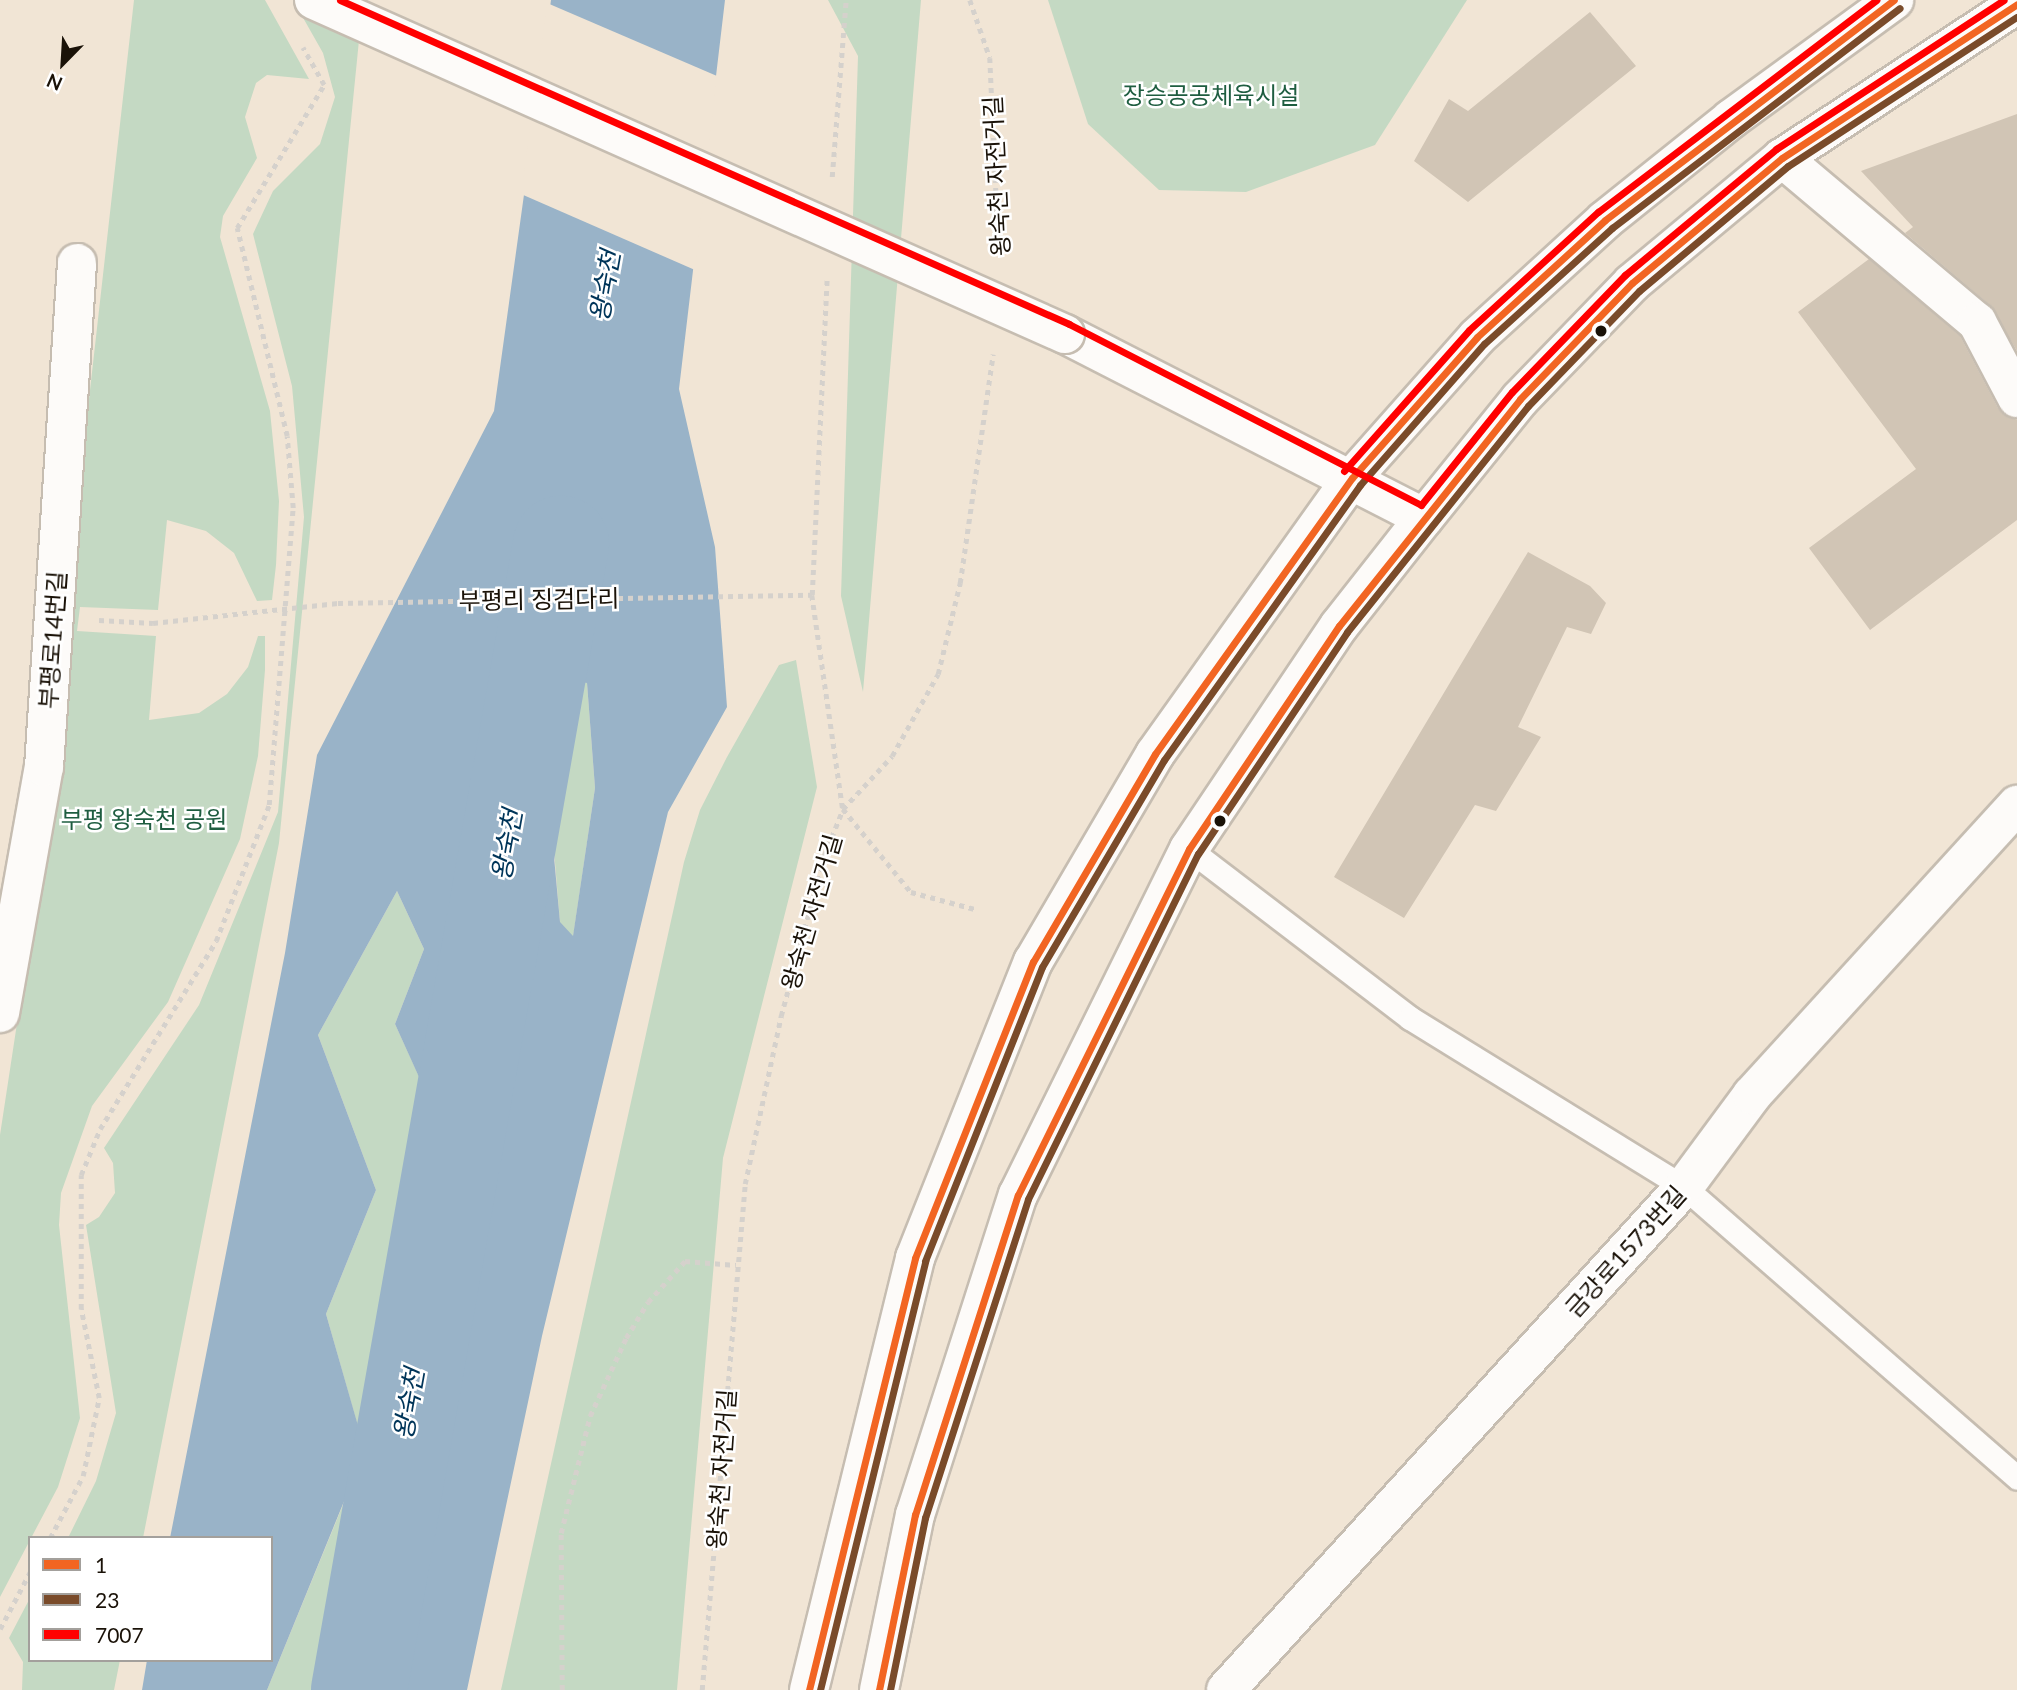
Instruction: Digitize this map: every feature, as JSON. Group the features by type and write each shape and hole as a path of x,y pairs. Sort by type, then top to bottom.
{"main road":[{"path":"314,0 1065,334 1352,478 1423,518"},
{"path":"809,1690 915,1258 1033,962 1155,754 1352,478 1477,337 1605,220 1731,119 1894,0"},
{"path":"879,1690 915,1515 1018,1195 1189,849 1339,626 1520,399 1632,283 1782,158 2017,4"},
{"path":"1782,158 1976,322 2017,398"},
{"name":"부평로14번길","path":"0,1013 44,767 77,263"},
{"name":"금강로1573번길","path":"1226,1690 1684,1187 1752,1095 2017,805"}],"lane":[{"path":"1189,849 1410,1018 1684,1187 2017,1476"}],"path":[{"path":"831,184 846,0"},
{"name":"왕숙천 자전거길","path":"970,0 990,58 1000,260"},
{"path":"51,1536 83,1476 99,1398 81,1309 81,1175 100,1129 216,941 269,805 282,610 293,508 287,436 237,229 324,85 297,36"},
{"path":"828,266 812,595 843,809 911,892 975,909"},
{"name":"왕숙천 자전거길","path":"702,1690 736,1265 745,1184 781,1016 824,856 843,809 892,755 938,674 960,583 994,343"},
{"name":"부평리 징검다리","path":"153,623 338,603 812,595"},
{"path":"562,1690 561,1533 590,1416 626,1338 648,1302 685,1261 736,1265"},
{"path":"0,1629 28,1576"}],"green space":[{"name":"부평 왕숙천 공원","path":"134,0 265,0 309,79 267,75 256,83 245,117 257,158 223,216 220,237 270,411 279,501 272,600 257,601 234,553 206,531 167,520 158,610 80,607 77,631 156,636 149,720 199,713 227,694 248,667 258,636 265,636 258,756 240,839 168,1002 92,1106 61,1193 59,1225 80,1418 58,1487 32,1536 28,1536 28,1544 0,1597 0,1135 23,984"},
{"name":"부평 왕숙천 공원","path":"293,0 363,0 279,843 143,1536 69,1536 96,1481 116,1413 86,1225 99,1217 115,1193 113,1163 104,1148 199,1005 278,812 304,517 292,386 253,234 273,191 320,144 335,97 323,53"},
{"path":"828,0 921,0 863,692 841,596 858,56"},
{"name":"장승공공체육시설","path":"1048,0 1467,0 1375,145 1246,192 1159,190 1088,124"},
{"path":"796,660 817,787 723,1158 677,1690 501,1690 684,862 700,810 727,757 779,665"},
{"path":"507,672 587,683 595,788 573,937 560,923 553,838 507,1017 495,998 486,868 470,796 498,727"},
{"path":"397,891 424,949 395,1024 433,1107 417,1273 432,1434 398,1569 313,1690 267,1690 365,1451 326,1314 376,1190 318,1035"},
{"path":"28,1602 28,1662 120,1662 114,1690 22,1690 23,1662 9,1638"}],"water":[{"path":"551,0 725,0 679,389 715,547 727,707 668,812 542,1336 467,1690 313,1690 398,1569 432,1434 417,1273 433,1108 395,1024 424,949 397,891 318,1035 376,1190 326,1314 365,1450 267,1690 142,1690 147,1662 273,1662 273,1536 170,1536 285,953 317,755 494,411","holes":["508,672 587,683 595,788 573,936 560,922 552,835 507,1016 495,998 486,868 470,796 498,727"]}],"pier":[{"path":"547,3 717,76 695,270 521,194"}],"building":[{"path":"1590,12 1636,66 1468,202 1414,161 1449,99 1468,111"},
{"path":"2017,114 2017,351 1991,306 1905,233 1913,227 1861,171"},
{"path":"1869,259 1960,336 1998,408 2017,420 2017,520 1870,630 1809,548 1916,469 1798,312"},
{"path":"1528,552 1590,586 1606,603 1591,634 1567,627 1518,727 1541,737 1496,811 1475,805 1404,918 1334,877"}],"waterway":[{"name":"왕숙천","path":"359,1690 561,544"}],"transit line":[{"name":"7007","path":"340,0 1069,324 1421,505 1512,392 1625,275 1776,149 2004,0"},
{"name":"7007","path":"1344,471 1469,330 1598,212 1876,0"},
{"name":"1","path":"809,1690 915,1258 1033,962 1155,754 1352,478 1477,337 1605,220 1894,0"},
{"name":"1","path":"879,1690 915,1515 1018,1195 1189,849 1339,626 1520,399 1632,283 1782,158 2017,4"},
{"name":"23","path":"820,1690 925,1261 1042,967 1164,760 1360,485 1484,344 1612,228 1900,8"},
{"name":"23","path":"890,1690 925,1518 1028,1199 1198,854 1347,632 1528,406 1639,291 1788,166 2017,17"}]}
